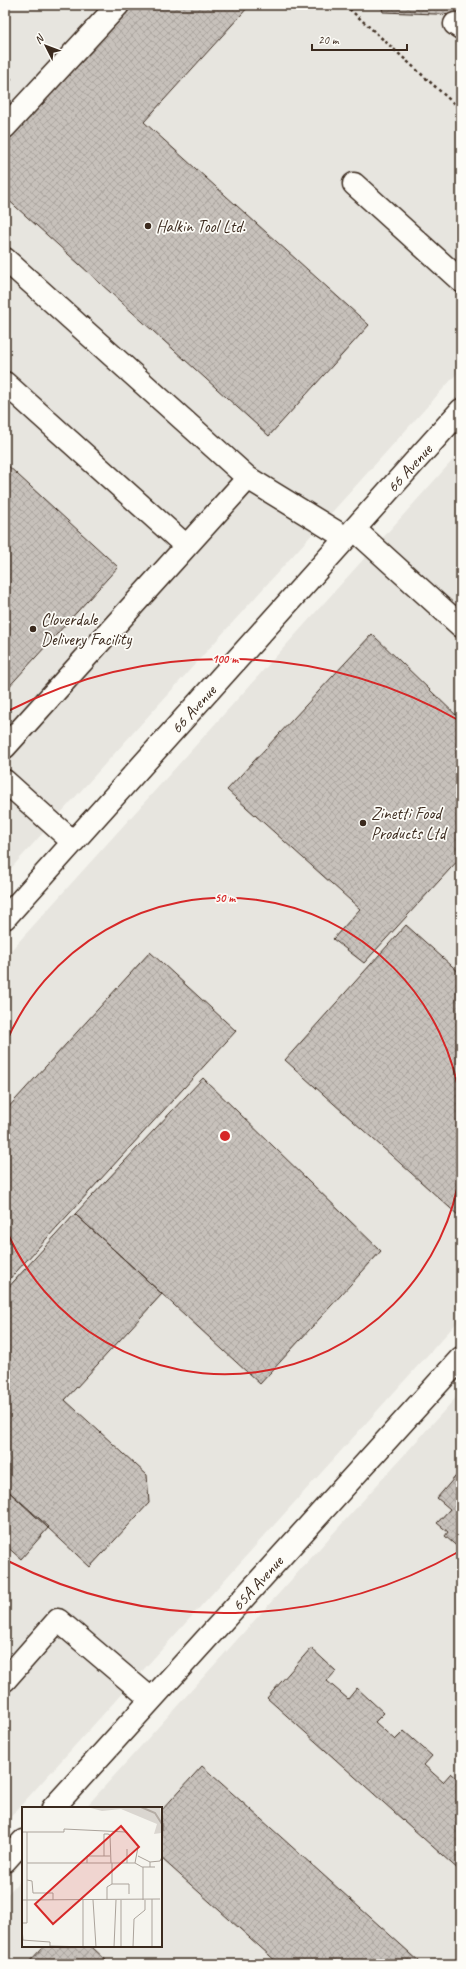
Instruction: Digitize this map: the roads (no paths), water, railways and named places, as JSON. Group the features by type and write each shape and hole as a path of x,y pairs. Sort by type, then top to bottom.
{"street":[{"path":"5,127 118,5"},
{"path":"354,184 461,281"},
{"path":"5,259 248,478 350,534 461,626"},
{"path":"5,383 186,546"},
{"name":"66 Avenue","path":"5,918 461,410"},
{"path":"5,747 248,478"},
{"path":"5,781 73,842"},
{"name":"65A Avenue","path":"54,1807 461,1358"},
{"path":"5,1680 58,1620 151,1699"},
{"path":"5,1861 22,1842"}],"place":[{"name":"Halkin Tool Ltd.","path":"148,226"},
{"name":"Cloverdale Delivery Facility","path":"33,629"},
{"name":"Zinetti Food Products Ltd","path":"363,823"}]}
